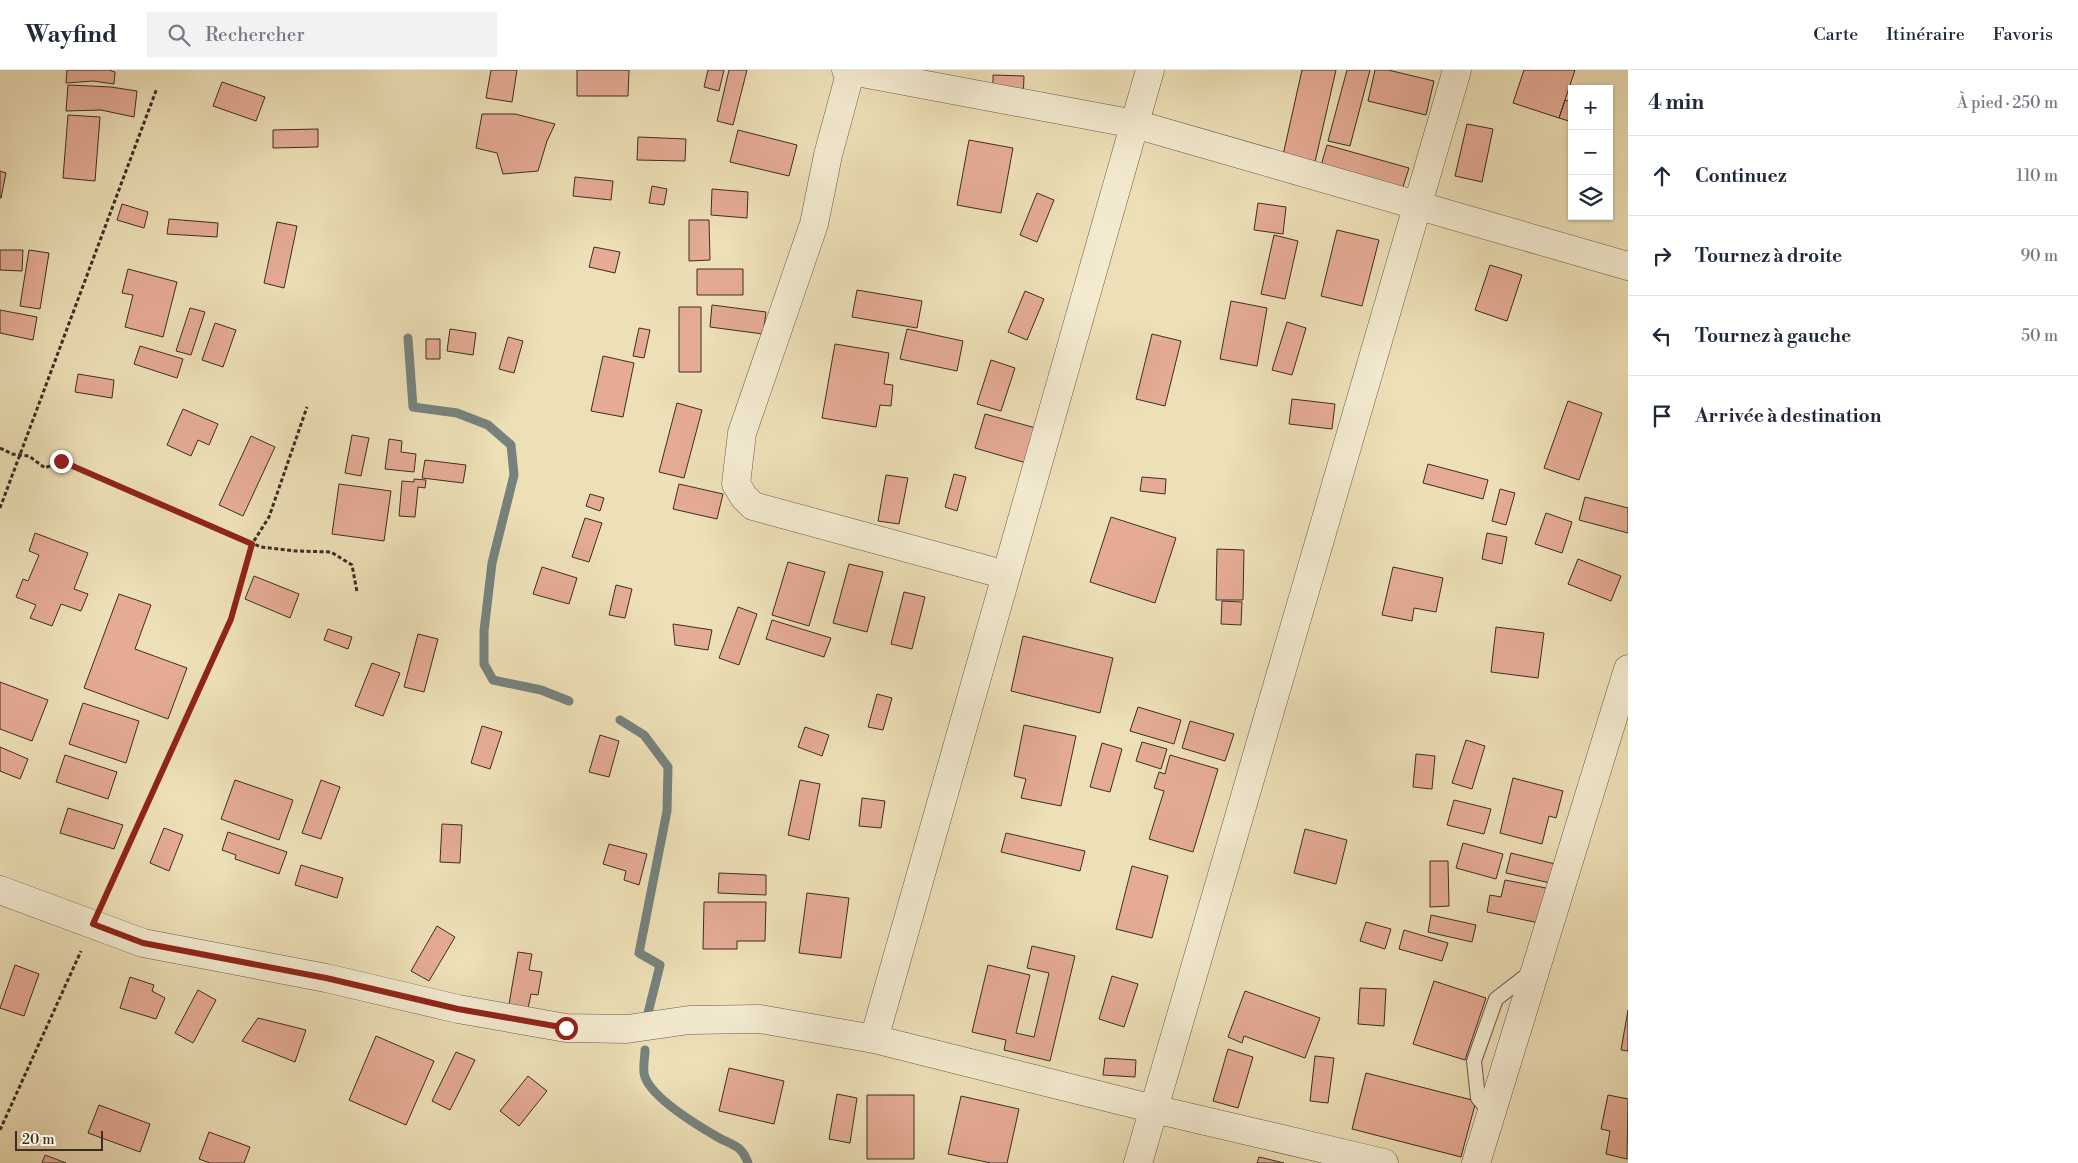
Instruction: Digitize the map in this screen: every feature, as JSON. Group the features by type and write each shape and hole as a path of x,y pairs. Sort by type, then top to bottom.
{"street":[{"path":"1006,575 753,506 744,497 736,484 742,433 814,224 828,155 849,70 1135,124 1628,266"},
{"path":"874,1039 1150,70"},
{"path":"1138,1163 1457,70"},
{"path":"1476,1163 1628,669"},
{"path":"0,890 143,943 326,978 458,1009 566,1028 627,1029 689,1020 760,1019 874,1039 1154,1109 1384,1163"}],"path":[{"path":"0,508 157,88"},
{"path":"0,1130 231,619 252,544 269,517 307,407"},
{"path":"0,448 19,455 29,456 45,468 61,461 261,547 331,552 352,565 357,592"}],"building":[{"path":"67,70 109,70 115,72 114,84 93,81 66,83"},
{"path":"491,70 517,70 512,102 486,98"},
{"path":"577,70 629,70 628,96 577,96"},
{"path":"708,70 724,70 719,91 704,87"},
{"path":"729,70 747,70 733,125 717,121"},
{"path":"1302,70 1336,70 1315,162 1283,155"},
{"path":"1347,70 1370,70 1350,146 1328,141"},
{"path":"1375,70 1388,70 1434,81 1426,115 1368,101"},
{"path":"1524,70 1575,70 1570,85 1568,85 1568,91 1559,118 1513,103"},
{"path":"993,75 1024,76 1023,101 993,101"},
{"path":"222,82 265,97 256,121 213,106"},
{"path":"68,85 111,87 137,91 134,117 101,110 66,111"},
{"path":"1565,100 1568,101 1568,121 1559,118"},
{"path":"482,114 515,114 555,124 547,141 538,171 503,174 497,153 476,148"},
{"path":"68,115 100,117 95,181 63,178"},
{"path":"1467,124 1493,129 1482,182 1455,176"},
{"path":"318,129 318,147 273,148 273,130"},
{"path":"738,130 797,145 789,176 730,162"},
{"path":"638,137 686,139 685,161 637,160"},
{"path":"969,140 1013,148 1001,213 957,205"},
{"path":"1327,145 1409,168 1401,193 1320,169"},
{"path":"0,171 6,173 1,198 0,198"},
{"path":"575,177 613,181 611,200 573,196"},
{"path":"652,186 667,189 664,205 649,203"},
{"path":"712,189 748,192 747,218 711,215"},
{"path":"1037,193 1054,200 1037,242 1020,235"},
{"path":"1258,203 1286,207 1283,234 1254,230"},
{"path":"122,204 148,212 144,228 117,220"},
{"path":"169,219 218,223 217,237 167,234"},
{"path":"689,220 709,220 710,260 689,261"},
{"path":"277,222 297,226 284,288 264,283"},
{"path":"1337,230 1379,240 1362,306 1321,296"},
{"path":"1274,235 1298,241 1285,299 1261,294"},
{"path":"594,247 620,252 615,273 589,267"},
{"path":"0,250 23,250 22,271 0,270"},
{"path":"29,250 49,253 40,309 20,306"},
{"path":"1490,265 1522,275 1507,321 1475,310"},
{"path":"128,269 177,282 163,337 125,327 133,295 122,293"},
{"path":"697,269 743,269 743,295 697,295"},
{"path":"857,290 922,301 917,328 852,317"},
{"path":"1025,291 1044,299 1027,340 1008,332"},
{"path":"1231,301 1267,308 1257,366 1220,359"},
{"path":"712,305 766,312 763,334 710,327"},
{"path":"679,307 701,307 701,372 679,372"},
{"path":"190,308 205,312 191,355 176,351"},
{"path":"0,310 37,317 33,340 0,333"},
{"path":"1287,322 1306,328 1292,375 1272,370"},
{"path":"215,323 236,330 223,367 202,360"},
{"path":"639,328 650,330 644,358 633,356"},
{"path":"450,329 476,333 473,355 447,351"},
{"path":"907,329 963,341 957,371 900,359"},
{"path":"1152,334 1181,341 1165,406 1136,399"},
{"path":"508,337 523,341 514,373 499,369"},
{"path":"426,339 440,339 440,359 426,359"},
{"path":"835,344 889,353 884,384 893,385 891,406 880,405 876,427 822,418"},
{"path":"140,346 183,359 177,378 134,364"},
{"path":"603,356 634,363 623,417 591,411"},
{"path":"991,360 1015,368 1001,411 977,404"},
{"path":"78,374 114,380 112,398 75,392"},
{"path":"1292,399 1335,404 1332,429 1289,424"},
{"path":"1568,401 1602,413 1579,480 1544,468"},
{"path":"677,403 702,410 684,478 659,472"},
{"path":"183,409 218,424 209,445 198,440 191,456 167,445"},
{"path":"985,414 1043,430 1033,465 975,448"},
{"path":"352,435 369,438 361,476 345,473"},
{"path":"251,436 275,447 243,516 219,505"},
{"path":"389,439 402,441 401,452 416,454 414,472 385,469"},
{"path":"425,460 466,465 463,483 422,478"},
{"path":"1428,464 1488,480 1483,499 1423,483"},
{"path":"954,474 966,477 957,511 945,507"},
{"path":"886,475 908,478 899,524 878,521"},
{"path":"1142,477 1166,479 1165,494 1140,491"},
{"path":"414,479 426,480 425,488 418,487 415,517 399,516 402,481 414,482"},
{"path":"339,484 391,491 384,541 332,534"},
{"path":"679,484 723,494 717,519 673,509"},
{"path":"1500,489 1515,493 1506,525 1492,521"},
{"path":"590,494 604,498 600,511 586,506"},
{"path":"1585,497 1628,508 1628,533 1579,520"},
{"path":"1546,513 1572,522 1562,553 1535,544"},
{"path":"1111,517 1176,538 1155,603 1090,582"},
{"path":"585,518 602,523 589,562 572,557"},
{"path":"35,533 88,553 74,589 88,594 81,611 61,604 52,626 30,618 36,605 16,597 23,579 28,581 39,555 29,551"},
{"path":"1487,533 1507,537 1502,564 1482,559"},
{"path":"1217,549 1244,550 1243,600 1216,600"},
{"path":"1578,559 1621,576 1611,601 1568,584"},
{"path":"788,562 825,572 809,626 772,615"},
{"path":"849,564 883,572 867,632 833,623"},
{"path":"542,567 577,578 569,604 533,594"},
{"path":"1393,567 1443,578 1436,612 1414,608 1412,621 1382,615"},
{"path":"254,576 299,594 290,618 245,599"},
{"path":"616,585 632,589 625,618 609,615"},
{"path":"904,592 925,597 912,649 891,644"},
{"path":"119,594 151,605 135,649 187,668 168,719 84,688"},
{"path":"1222,601 1242,602 1241,625 1221,624"},
{"path":"738,607 757,614 739,665 719,658"},
{"path":"772,620 831,638 824,657 766,639"},
{"path":"673,624 712,630 708,650 675,645"},
{"path":"1496,627 1544,633 1538,678 1491,672"},
{"path":"328,629 352,637 348,649 324,640"},
{"path":"418,634 438,639 424,692 404,687"},
{"path":"1023,636 1113,658 1100,713 1011,691"},
{"path":"372,663 400,673 383,716 355,706"},
{"path":"0,682 48,700 32,741 0,729"},
{"path":"877,694 892,698 883,730 868,727"},
{"path":"83,703 139,721 126,763 69,744"},
{"path":"1138,707 1181,720 1174,744 1130,731"},
{"path":"1190,721 1234,734 1225,761 1182,748"},
{"path":"1024,725 1076,736 1061,806 1021,798 1026,779 1014,776"},
{"path":"482,726 502,732 490,769 471,763"},
{"path":"805,727 829,735 822,756 798,747"},
{"path":"600,735 619,741 609,777 589,772"},
{"path":"1466,740 1485,746 1472,789 1452,783"},
{"path":"1142,742 1167,749 1161,769 1136,761"},
{"path":"1102,743 1122,749 1110,792 1090,787"},
{"path":"0,747 28,759 20,779 0,771"},
{"path":"1416,754 1435,756 1432,789 1413,787"},
{"path":"65,755 117,772 108,799 56,782"},
{"path":"1170,755 1218,769 1193,852 1149,839 1164,791 1154,788 1159,772 1165,774"},
{"path":"1513,778 1563,791 1556,818 1549,816 1542,844 1500,833"},
{"path":"235,780 293,800 279,840 221,819"},
{"path":"321,780 340,787 321,839 302,833"},
{"path":"800,780 820,784 809,840 788,835"},
{"path":"862,798 885,801 881,828 859,826"},
{"path":"1454,800 1491,809 1484,834 1447,825"},
{"path":"68,808 123,825 114,849 60,833"},
{"path":"442,824 462,825 460,863 440,862"},
{"path":"164,828 183,835 169,871 150,863"},
{"path":"1305,829 1347,840 1336,884 1294,873"},
{"path":"228,832 287,852 279,874 235,859 236,855 222,850"},
{"path":"1006,833 1085,851 1080,871 1001,852"},
{"path":"1463,843 1503,854 1496,879 1456,868"},
{"path":"609,844 647,854 639,885 624,880 626,871 603,864"},
{"path":"1511,853 1555,864 1550,883 1506,873"},
{"path":"1430,861 1448,861 1449,906 1430,907"},
{"path":"301,865 343,878 337,898 295,885"},
{"path":"1132,866 1168,876 1152,938 1116,929"},
{"path":"719,873 766,875 766,895 718,893"},
{"path":"1505,880 1546,888 1539,923 1487,912 1490,895 1501,897"},
{"path":"807,893 849,898 841,958 799,953"},
{"path":"704,902 766,902 765,941 737,941 737,949 703,949"},
{"path":"1431,915 1476,925 1472,942 1428,932"},
{"path":"1366,922 1391,929 1385,949 1360,941"},
{"path":"437,926 455,937 429,981 411,971"},
{"path":"1404,930 1448,943 1442,961 1399,949"},
{"path":"1032,946 1075,956 1050,1061 1004,1050 1006,1040 972,1032 988,965 1030,975 1016,1033 1034,1037 1049,973 1027,968"},
{"path":"518,952 532,954 529,970 542,972 538,995 531,994 527,1013 508,1010"},
{"path":"15,965 39,974 24,1016 0,1008"},
{"path":"1112,976 1138,984 1124,1027 1099,1019"},
{"path":"130,977 154,985 152,991 165,998 156,1019 120,1008"},
{"path":"1434,981 1486,998 1465,1060 1413,1044"},
{"path":"1360,988 1386,989 1384,1026 1358,1024"},
{"path":"198,990 216,1000 193,1043 175,1033"},
{"path":"1245,991 1320,1018 1305,1058 1244,1036 1242,1043 1228,1037"},
{"path":"1628,1010 1628,1051 1621,1050"},
{"path":"258,1018 306,1030 295,1062 242,1041"},
{"path":"376,1036 434,1061 406,1125 349,1100"},
{"path":"1228,1049 1253,1057 1238,1108 1213,1101"},
{"path":"456,1052 475,1060 450,1110 432,1101"},
{"path":"1315,1056 1334,1058 1328,1103 1310,1101"},
{"path":"1105,1058 1136,1060 1135,1077 1103,1075"},
{"path":"729,1068 784,1081 774,1124 719,1111"},
{"path":"1366,1073 1476,1101 1461,1157 1352,1129"},
{"path":"528,1076 547,1091 519,1126 500,1111"},
{"path":"837,1094 857,1098 850,1143 829,1139"},
{"path":"867,1095 914,1095 914,1159 867,1159"},
{"path":"1608,1095 1628,1099 1627,1159 1606,1154 1610,1131 1601,1129"},
{"path":"961,1096 1019,1109 1007,1163 991,1163 948,1154"},
{"path":"99,1105 150,1124 140,1152 88,1133"},
{"path":"209,1132 250,1147 244,1163 210,1163 199,1159"},
{"path":"45,1155 66,1163 42,1163"},
{"path":"1259,1157 1284,1163 1257,1163"}],"waterway":[{"path":"408,338 413,407 457,413 488,425 511,445 514,475 492,563 484,631 484,664 493,680 541,690 569,701"},
{"path":"620,720 644,735 668,767 667,811 639,953 660,965 646,1021"},
{"path":"645,1050 644,1074 657,1094 690,1120 738,1148 744,1154 748,1163"}],"route":[{"path":"61,461 252,544 231,619 93,924 143,943 326,978 458,1009 566,1028"}]}
